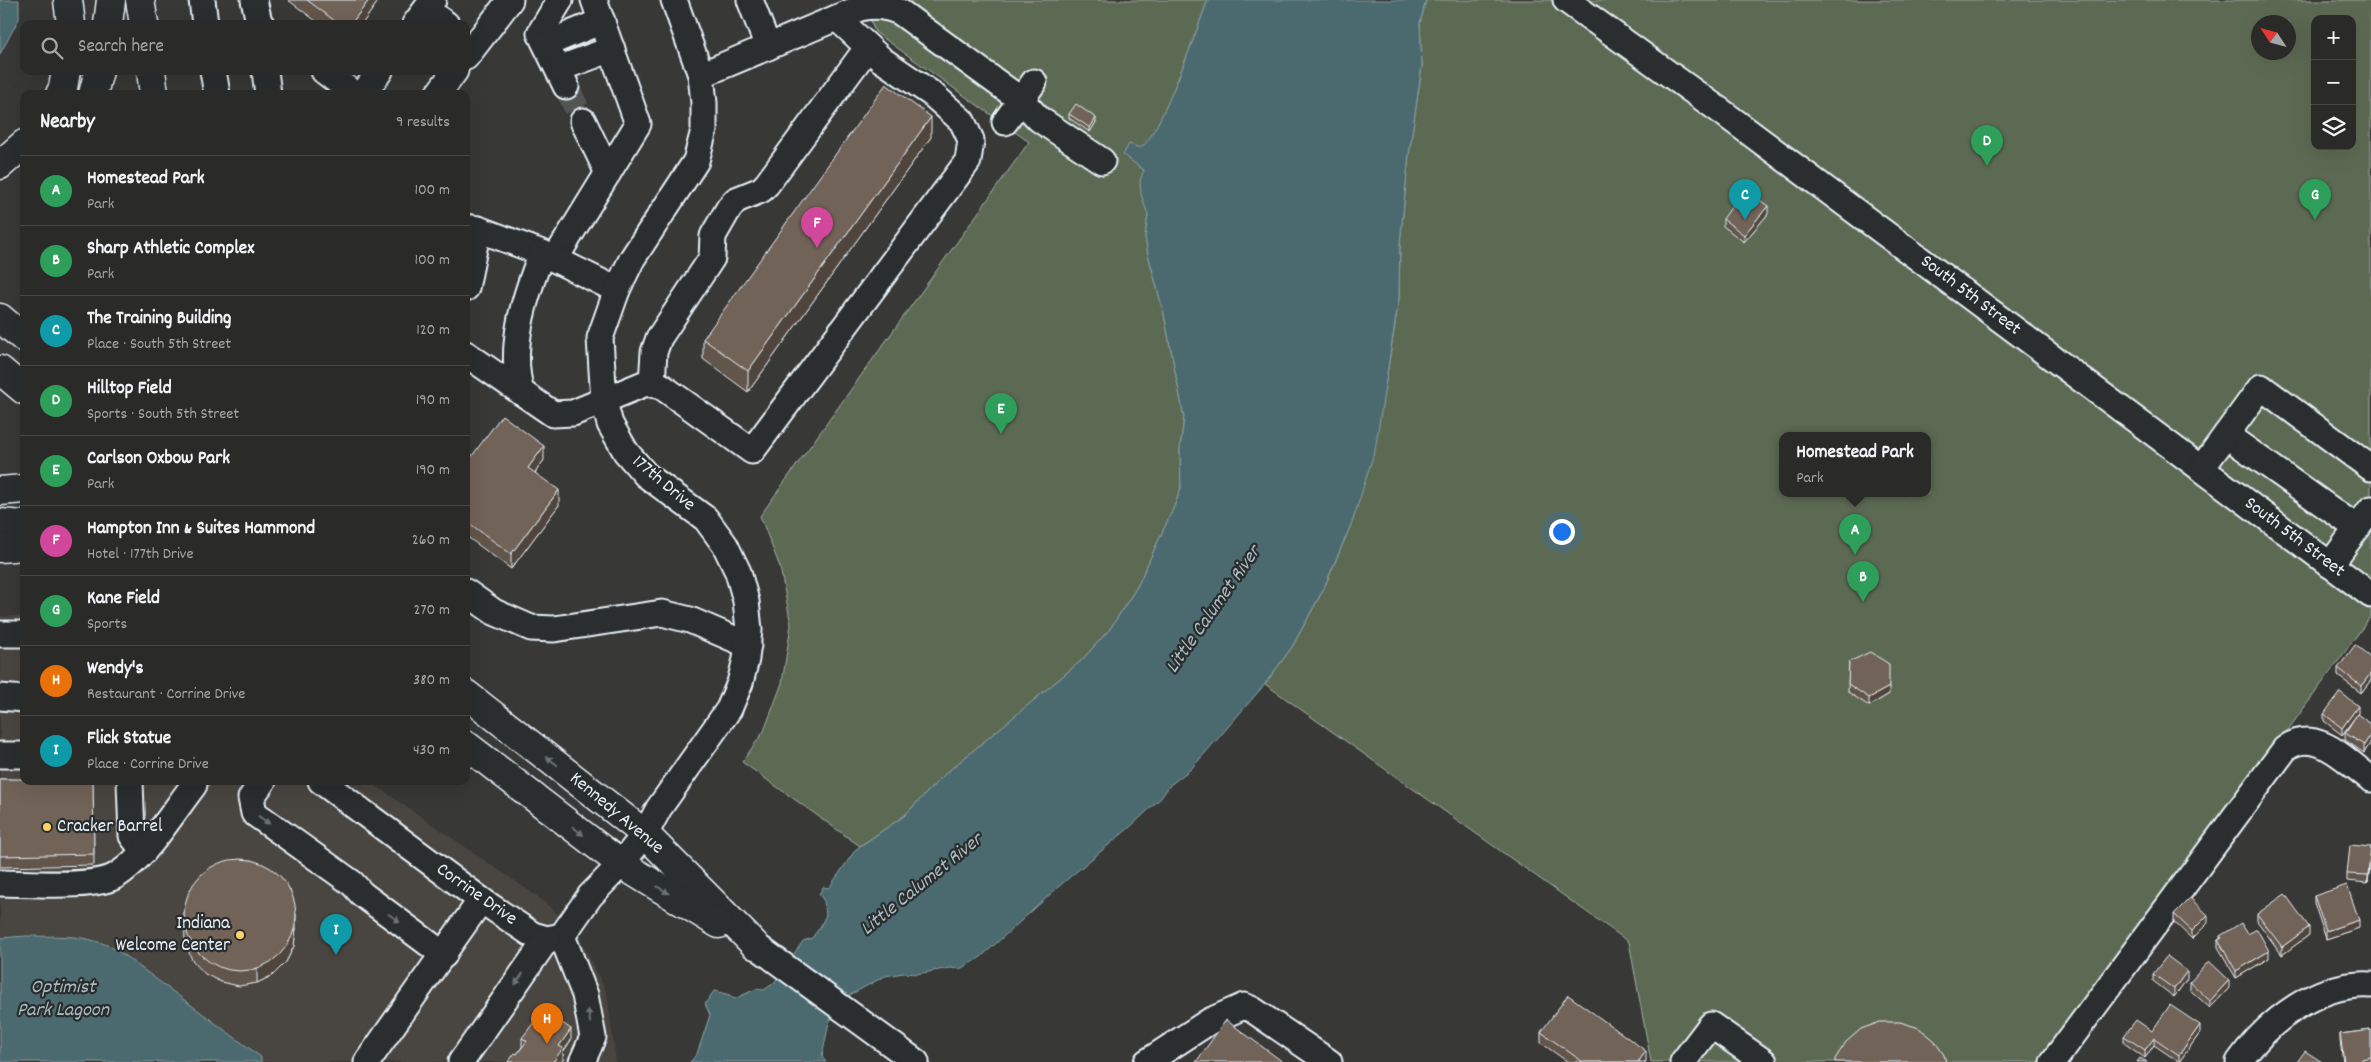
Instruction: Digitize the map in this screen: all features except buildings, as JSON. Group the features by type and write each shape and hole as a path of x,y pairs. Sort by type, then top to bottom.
{"main road":[{"path":"68,0 70,20"},
{"path":"108,20 111,0"},
{"path":"140,0 143,20"},
{"path":"62,90 65,75"},
{"path":"94,90 98,75"},
{"path":"152,75 153,90"},
{"path":"0,165 20,148"},
{"path":"0,318 20,335"},
{"path":"0,370 20,387"},
{"path":"0,491 20,489"},
{"path":"0,523 20,525"},
{"path":"0,548 20,546"},
{"name":"Kennedy Avenue","path":"470,697 645,834 755,945"},
{"name":"Kennedy Avenue","path":"470,749 621,864 755,945"}],"street":[{"path":"202,0 204,20"},
{"path":"470,46 510,0"},
{"path":"560,0 540,33 562,77 612,49"},
{"name":"177th Drive","path":"621,864 645,834 659,808 729,709 740,683 748,645 749,630 746,601 738,572 726,545 706,520 646,475 626,452 610,424 604,402 600,338 617,290 632,259 696,161 704,130 701,75 674,0"},
{"path":"750,0 768,46"},
{"name":"South 5th Street","path":"1566,0 1722,112 2371,595"},
{"path":"701,75 837,18 870,6 880,6 900,12 1028,91 1039,119 1102,161"},
{"path":"425,11 440,20"},
{"path":"521,392 516,373 523,305 549,256 608,173 638,124 598,11 546,44"},
{"path":"470,357 553,414 573,413 604,402 646,383 652,383 666,390 752,451 968,161 971,140 962,121 932,94 882,60 837,18"},
{"path":"652,383 654,352 659,338 712,258 713,236 718,225 736,200 761,190 767,184 868,47"},
{"path":"214,75 216,90"},
{"path":"266,75 267,90"},
{"path":"329,75 348,90"},
{"path":"366,90 377,75"},
{"path":"441,90 452,75"},
{"path":"1005,122 1028,91"},
{"path":"583,121 608,173"},
{"path":"470,248 472,228 549,256 617,290"},
{"path":"2201,468 2261,387 2371,468"},
{"path":"2226,435 2364,519 2330,565"},
{"path":"470,595 494,612 531,628 554,629 662,613 690,620 748,645"},
{"path":"0,634 20,634"},
{"path":"0,697 20,699"},
{"path":"2054,1062 2285,750 2295,741 2310,740 2322,744 2371,779"},
{"path":"0,754 20,755"},
{"path":"130,785 132,836 144,851"},
{"path":"0,883 92,883 117,876 144,851 194,785"},
{"path":"260,785 251,798 254,813 352,883 362,894 444,955"},
{"name":"Corrine Drive","path":"326,785 481,900 533,935 554,938"},
{"path":"462,1062 554,938 590,896 621,864"},
{"path":"367,1062 481,900"},
{"path":"554,938 585,995 593,1037 582,1062"},
{"name":"Kennedy Avenue","path":"755,945 916,1062"},
{"path":"2247,1059 2268,1029 2299,1004 2339,987 2371,985"},
{"path":"1147,1062 1210,1021 1244,1006 1254,1010 1329,1062"},
{"path":"1683,1062 1711,1025 1764,1062"}],"shaded area":[{"path":"0,616 20,616 20,785 375,785 537,896 576,930 607,993 616,1062 236,1062 0,949"}],"green space":[{"path":"863,0 1208,0 1177,80 1157,125 1148,141 1140,149 1134,146 1137,165 1144,170 1148,215 1145,237 1148,254 1164,314 1184,417 1180,450 1181,488 1174,507 1137,587 1110,629 1081,661 945,774 904,816 860,846 742,762 764,731 782,683 791,625 780,567 760,516 1029,142 875,32"},
{"path":"1426,0 2371,0 2371,616 2046,1062 1651,1062 1629,942 1265,684 1292,647 1323,590 1353,520 1386,381 1399,298 1400,243 1409,154 1422,66 1420,23"}],"water":[{"path":"0,0 19,0 19,19 0,54"},
{"name":"Little Calumet River","path":"1208,0 1426,0 1420,23 1422,66 1409,154 1400,243 1399,298 1375,450 1353,520 1323,590 1292,647 1265,684 1191,769 1170,785 1161,798 1129,828 1065,881 981,957 960,969 950,968 917,974 904,973 885,976 848,996 829,1022 822,1057 826,1062 690,1062 697,1054 710,1015 705,1004 714,991 730,995 734,999 756,989 764,990 774,983 803,941 812,938 820,927 826,915 824,901 819,894 823,887 829,888 856,849 904,816 945,774 1081,661 1110,629 1137,587 1181,488 1180,450 1184,417 1164,314 1145,237 1148,215 1141,194 1140,181 1144,170 1123,155 1129,144 1140,148 1148,140 1157,125 1177,80"},
{"name":"Optimist Park Lagoon","path":"26,936 84,938 117,950 261,1057 261,1062 0,1062 0,938"}],"tunnel":[{"path":"566,86 583,121"}],"place":[{"name":"Hilltop Field","path":"1987,166"},
{"name":"The Training Building","path":"1745,220"},
{"name":"Kane Field","path":"2315,220"},
{"name":"Hampton Inn & Suites Hammond","path":"817,248"},
{"name":"Carlson Oxbow Park","path":"1001,434"},
{"name":"Homestead Park","path":"1855,555"},
{"name":"Sharp Athletic Complex","path":"1863,602"},
{"name":"Cracker Barrel","path":"47,827"},
{"name":"Indiana Welcome Center","path":"240,935"},
{"name":"Flick Statue","path":"336,955"},
{"name":"Wendy's","path":"547,1044"}]}
